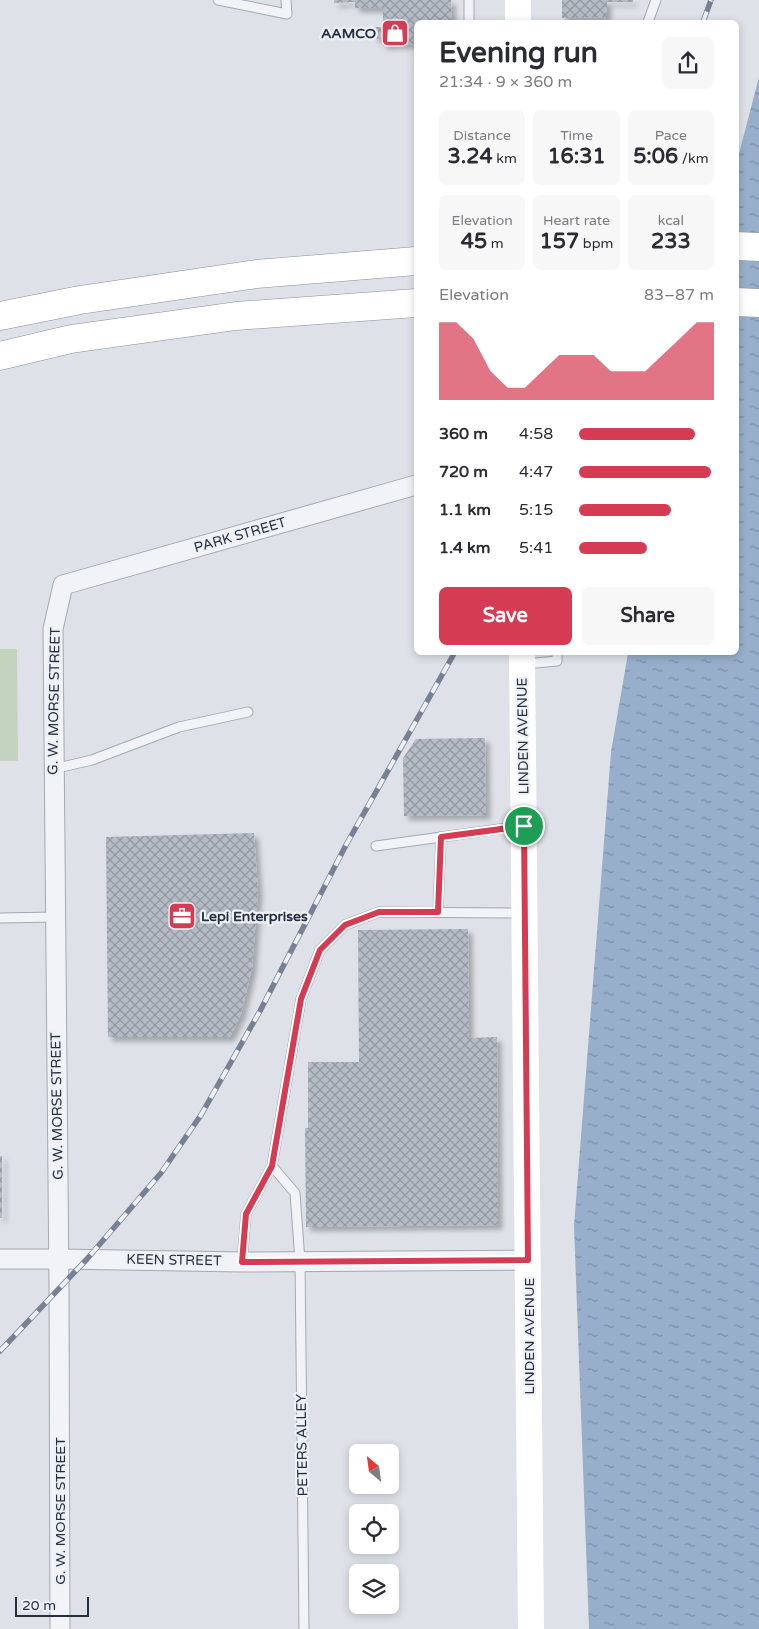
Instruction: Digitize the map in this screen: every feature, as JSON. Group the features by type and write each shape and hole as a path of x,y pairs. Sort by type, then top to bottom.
{"highway":[{"path":"739,246 759,247"},
{"path":"0,316 80,300 256,274 414,261"},
{"path":"739,302 759,303"},
{"path":"0,356 71,340 236,316 414,303"}],"main road":[{"path":"518,0 518,20"},
{"name":"LINDEN AVENUE","path":"522,659 531,1629"}],"street":[{"name":"PARK STREET","path":"63,584 414,486"},
{"name":"G. W. MORSE STREET","path":"60,1629 59,1259 53,629 63,584"},
{"name":"KEEN STREET","path":"0,1259 242,1262 528,1260"}],"lane":[{"path":"218,0 286,14 286,0"},
{"path":"469,0 469,20"},
{"path":"649,20 656,0"},
{"path":"522,659 557,661 557,655"},
{"path":"53,769 92,760 179,727 248,712"},
{"path":"376,846 524,826"},
{"path":"438,912 441,837"},
{"path":"242,1262 246,1214 272,1166 301,999 320,950 345,925 379,912 525,913"},
{"path":"0,918 55,917"},
{"name":"PETERS ALLEY","path":"272,1166 295,1193 300,1261 304,1629"}],"green space":[{"path":"0,649 17,649 18,761 0,761"}],"water":[{"path":"759,77 759,1629 589,1629 574,1226 611,752 628,655 739,655 739,154"}],"building":[{"name":"AAMCO","path":"334,0 451,0 452,20 414,20 414,44 383,45 382,39 374,38 374,27 383,27 383,8 355,8 355,2 334,3"},
{"path":"562,0 633,0 633,2 607,2 607,17 562,18"},
{"path":"485,738 486,815 404,816 403,758 416,739"},
{"name":"Lepi Enterprises","path":"254,833 258,892 252,968 241,1014 230,1037 108,1037 106,837"},
{"path":"468,929 469,1038 497,1037 498,1225 306,1227 305,1128 308,1128 308,1062 359,1062 358,930"},
{"path":"0,1156 2,1156 2,1218 0,1218"}],"railway":[{"path":"704,20 711,0"},
{"path":"0,1351 87,1259 161,1173 201,1115 260,1011 346,845 453,655"}],"place":[{"name":"AAMCO","path":"395,33"},
{"name":"Lepi Enterprises","path":"182,916"}],"route":[{"path":"524,826 528,1260 242,1262 246,1214 272,1166 301,999 320,950 345,925 379,912 438,912 441,837 524,826"}]}
